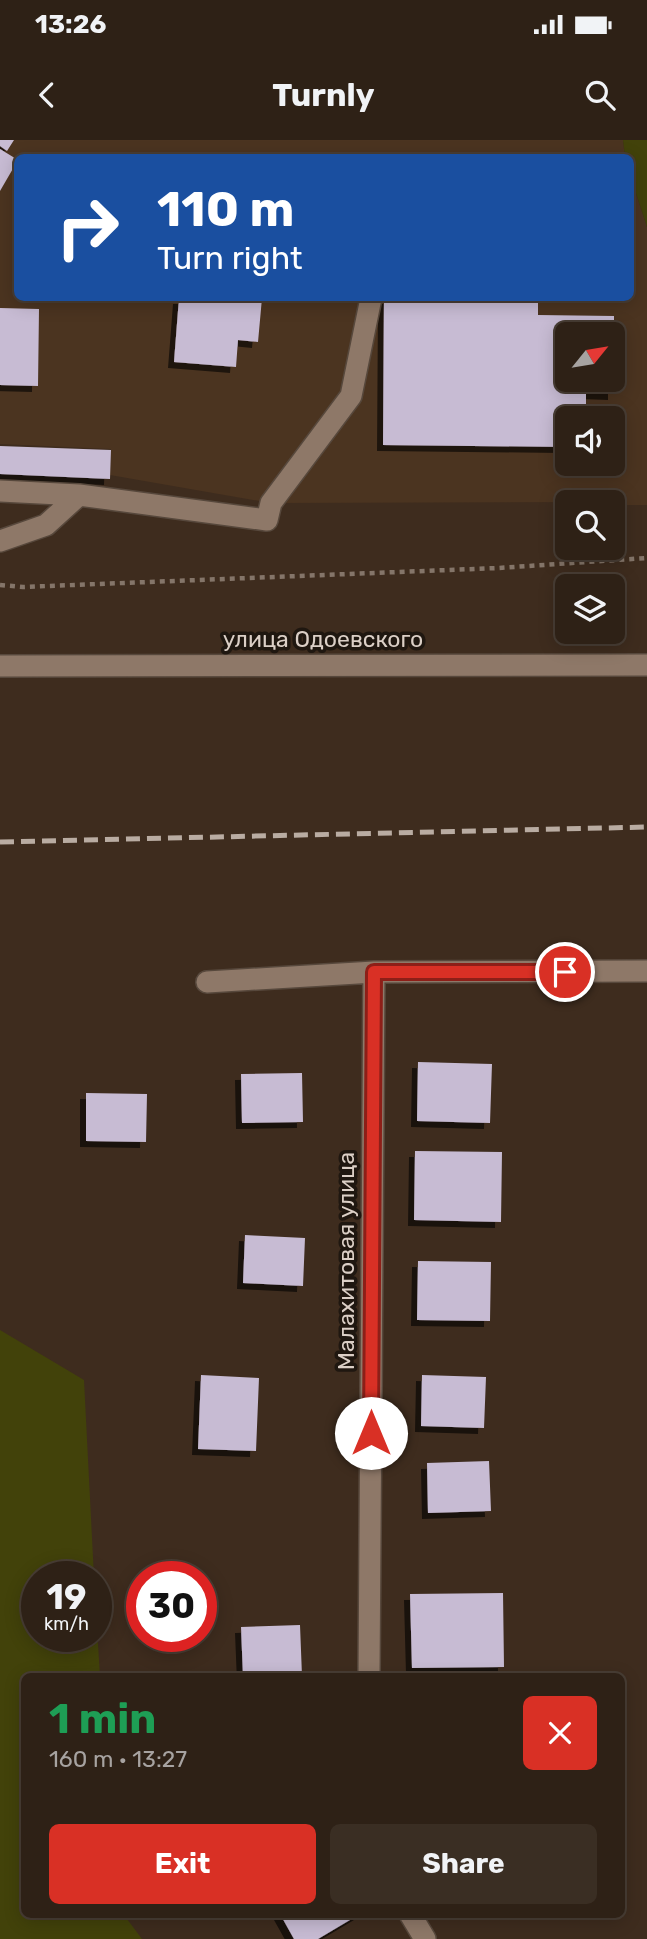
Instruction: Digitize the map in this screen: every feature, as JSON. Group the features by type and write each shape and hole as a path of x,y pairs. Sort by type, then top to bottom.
{"street":[{"path":"0,491 79,495 267,520 271,503 351,396 370,301"},
{"path":"0,541 46,525 79,495"},
{"name":"улица Одоевского","path":"0,666 647,665"},
{"path":"207,982 374,972 647,971"},
{"name":"Малахитовая улица","path":"369,1673 374,972"},
{"path":"412,1918 425,1939"}],"path":[{"path":"0,585 23,587 498,568 647,558"}],"shaded area":[{"path":"0,140 623,140 625,154 14,154 14,301 634,301 634,187 647,227 647,505 625,505 625,490 555,490 555,502 271,503 110,475 111,449 0,444"},
{"path":"623,140 647,140 647,227 634,187 634,154 625,154"},
{"path":"0,1330 84,1380 93,1561 21,1561 21,1652 99,1652 100,1673 21,1673 21,1918 126,1918 142,1939 0,1939"}],"building":[{"path":"0,140 14,140 7,151 0,146"},
{"path":"0,149 14,158 14,167 0,191"},
{"path":"179,301 262,301 258,342 238,340 236,367 174,362"},
{"path":"384,301 538,301 538,315 614,316 614,322 555,322 555,392 614,392 614,394 586,393 586,406 555,406 555,447 383,445"},
{"path":"0,308 39,309 38,386 0,385"},
{"path":"0,446 111,450 110,479 0,474"},
{"path":"418,1062 492,1064 490,1123 417,1121"},
{"path":"302,1073 303,1122 242,1123 241,1074"},
{"path":"86,1093 147,1094 146,1142 86,1141"},
{"path":"415,1151 502,1152 501,1222 414,1220"},
{"path":"245,1235 305,1238 303,1286 243,1283"},
{"path":"418,1261 491,1262 490,1321 417,1320"},
{"path":"201,1375 259,1378 256,1451 198,1449"},
{"path":"422,1375 486,1377 484,1428 421,1426"},
{"path":"489,1461 491,1511 428,1513 427,1463"},
{"path":"503,1593 504,1667 412,1668 410,1594"},
{"path":"300,1625 302,1673 243,1673 241,1627"},
{"path":"282,1918 353,1918 318,1939 294,1939"}],"railway":[{"path":"0,842 647,827"}],"route":[{"path":"371,1433 374,972 565,972"}]}
